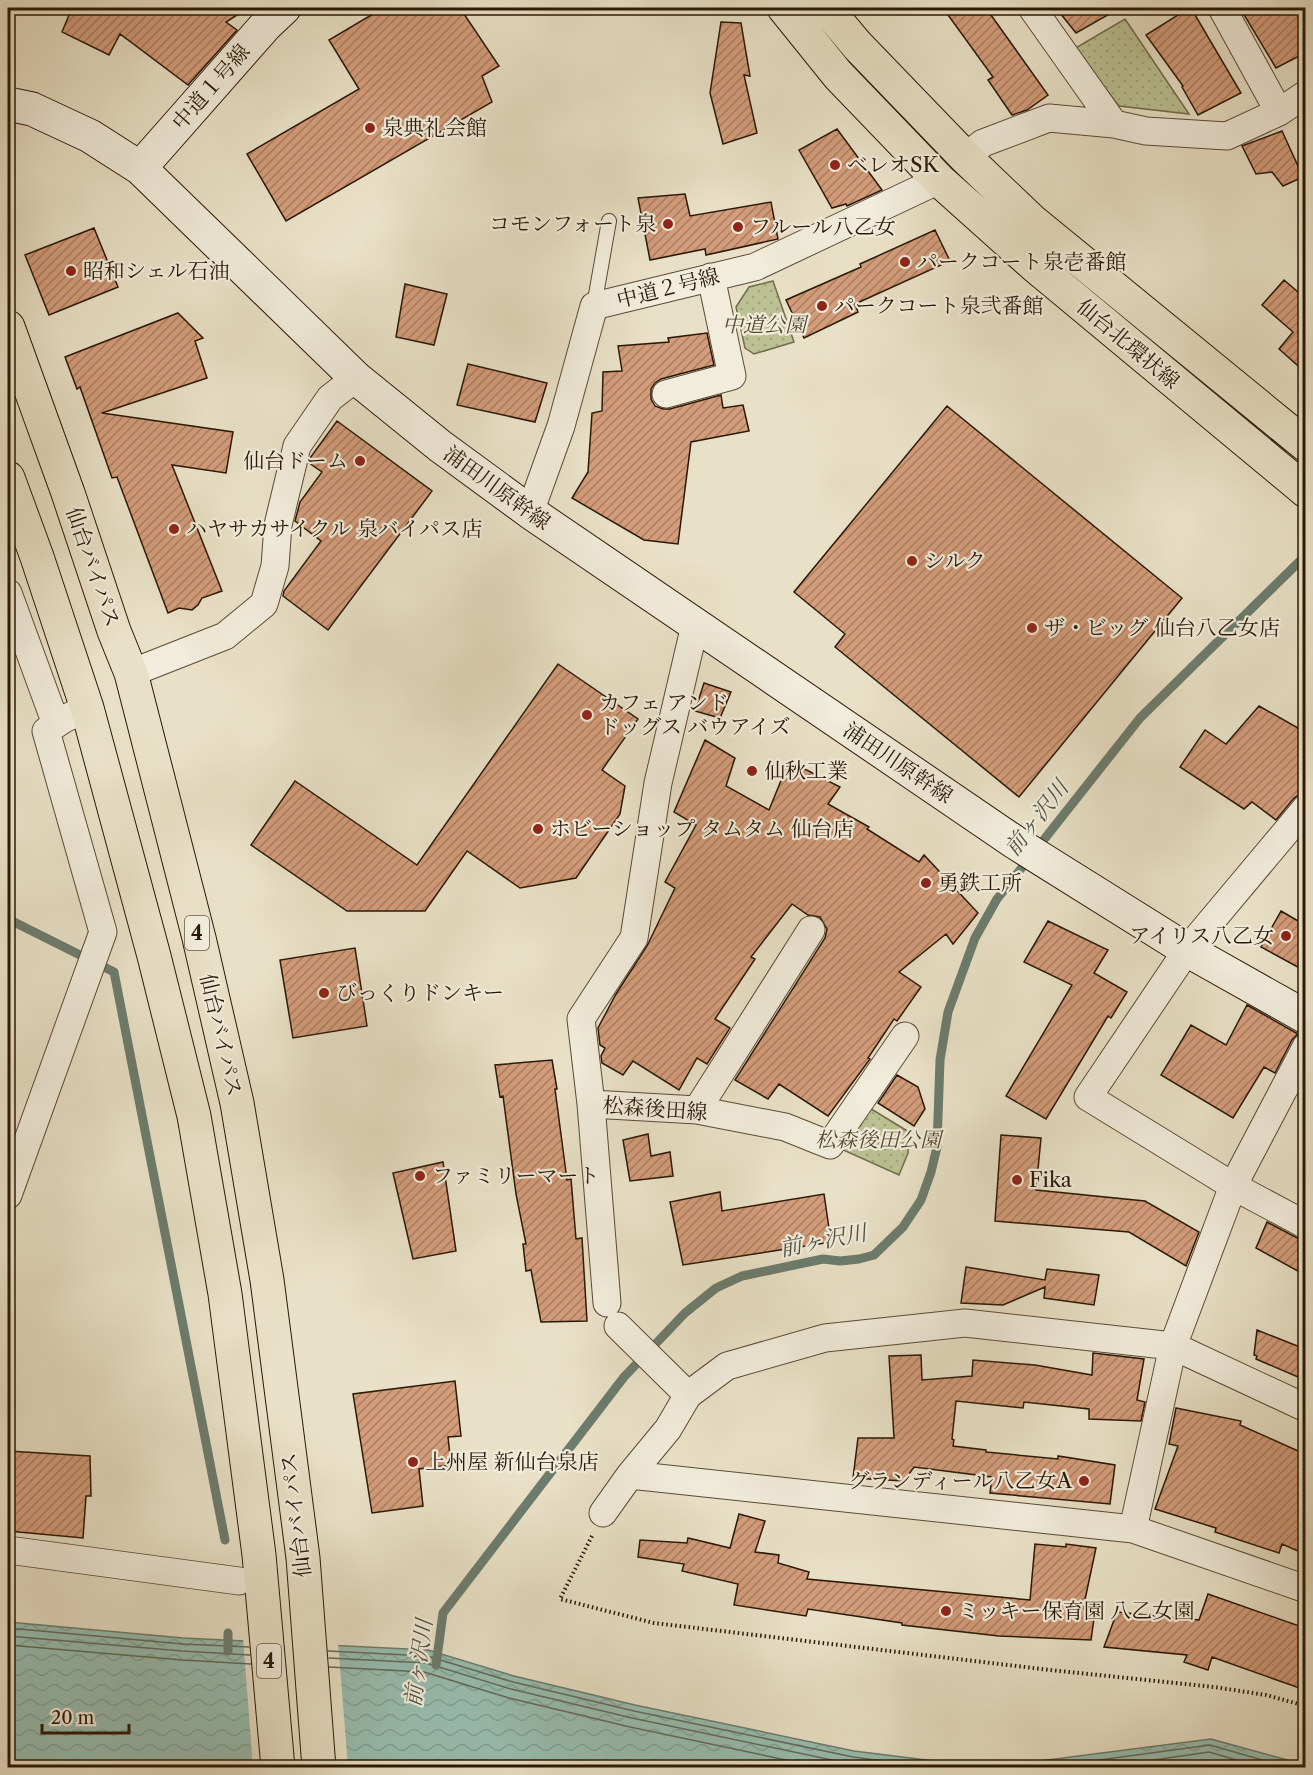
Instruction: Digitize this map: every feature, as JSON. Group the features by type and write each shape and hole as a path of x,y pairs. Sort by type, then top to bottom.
{"main road":[{"name":"仙台北環状線","path":"784,8 838,75 939,180 1034,265 1305,491"},
{"name":"仙台北環状線","path":"826,8 857,45 965,157 1031,220 1305,445"},
{"name":"仙台バイパス","path":"8,327 68,493 114,631 131,673 237,1103 267,1280 303,1558 319,1767"},
{"name":"仙台バイパス","path":"8,478 87,708 154,956 194,1116 225,1294 259,1555 278,1767"}],"street":[{"name":"中道１号線","path":"140,168 266,25 284,8"},
{"path":"1032,8 1114,124"},
{"path":"1222,8 1279,112"},
{"path":"965,157 983,143 1049,118 1114,124 1146,131 1227,136 1279,112 1305,94"},
{"name":"浦田川原幹線","path":"8,104 32,109 90,136 140,168 357,378 440,446 530,513 1016,843 1187,950"},
{"name":"中道２号線","path":"530,513 561,426 594,306 754,267 939,180"},
{"path":"666,394 732,376 711,277"},
{"path":"131,673 225,636 264,604 275,566 278,525 297,446 330,398 357,378"},
{"path":"8,593 56,724"},
{"name":"松森後田線","path":"695,625 658,783 634,938 581,1019 591,1104 697,1110 785,1127 830,1145 905,1036"},
{"path":"8,1195 103,932 46,731 87,708"},
{"path":"1305,808 1187,950 1088,1097 1233,1186 1305,1225"},
{"path":"697,1110 811,930"},
{"path":"1187,950 1305,1017"},
{"path":"1133,1529 1173,1346 1233,1186 1305,1047"},
{"path":"591,1104 619,1323 688,1395"},
{"path":"603,1513 630,1474 668,1429 688,1395 727,1366 825,1338 965,1323 1173,1346 1305,1408"},
{"path":"630,1474 1133,1529 1305,1589"},
{"path":"8,1550 239,1581"}],"lane":[{"path":"594,306 609,220"}],"path":[{"path":"603,1513 561,1599 654,1623 1050,1670 1214,1686 1266,1695 1305,1706"}],"green space":[{"path":"1125,19 1189,114 1119,106 1074,49"},
{"name":"中道公園","path":"773,281 794,342 754,354 745,348 736,307 749,287"},
{"name":"松森後田公園","path":"868,1107 909,1132 908,1153 899,1175 841,1149"}],"water":[{"path":"8,1622 183,1638 428,1650 514,1676 635,1705 854,1751 983,1767 8,1767"},
{"path":"1211,1739 1305,1767 993,1767"}],"pier":[{"path":"243,1638 338,1642 348,1767 253,1767"}],"building":[{"path":"72,8 248,8 226,22 237,30 188,85 120,34 109,55 62,32"},
{"name":"泉典礼会館","path":"383,8 460,8 499,66 482,76 492,102 286,221 247,154 359,89 329,40"},
{"path":"943,8 986,8 1048,95 1027,110 1012,115 988,80 993,77"},
{"path":"1056,8 1120,8 1076,33"},
{"path":"1189,8 1241,93 1198,115 1183,86 1146,35"},
{"path":"1240,8 1299,8 1305,19 1305,53 1276,68"},
{"path":"721,22 741,23 750,76 744,75 757,133 723,144 710,93"},
{"name":"ベレオSK","path":"837,129 882,190 847,206 846,204 832,208 799,150"},
{"path":"1282,131 1303,177 1283,186 1272,172 1256,174 1242,146"},
{"path":"685,194 690,216 771,202 778,239 706,255 705,249 650,260 638,198"},
{"path":"94,228 118,287 49,315 25,255"},
{"path":"935,230 950,261 855,304 858,312 804,338 786,300 861,267 860,264"},
{"path":"1284,280 1305,298 1305,372 1279,349 1293,332 1262,305"},
{"path":"405,284 447,294 434,345 396,337"},
{"path":"178,313 203,338 195,341 207,378 102,413 233,432 226,473 172,465 222,591 202,598 192,610 179,608 168,613 117,477 112,478 80,387 77,389 65,357"},
{"path":"707,333 714,365 661,379 651,389 651,399 655,406 670,409 721,395 723,408 743,405 749,431 691,442 678,544 644,540 572,498 588,472 592,413 602,411 603,372 622,371 618,346 669,342 668,338"},
{"path":"468,364 547,383 535,422 457,405"},
{"path":"947,406 1182,598 1019,797 835,647 845,634 794,592"},
{"path":"337,421 432,491 328,630 283,596 284,591 321,541 295,521 300,502 322,472 309,463 310,458"},
{"path":"558,664 638,719 602,770 625,786 620,814 576,878 520,888 467,851 425,911 347,911 251,845 295,781 417,865"},
{"path":"704,683 731,692 720,718 695,711"},
{"path":"1259,706 1305,732 1305,791 1294,798 1276,820 1252,802 1244,809 1180,767 1205,730 1226,744"},
{"path":"705,740 735,758 726,786 769,810 789,761 840,787 828,804 869,827 867,829 919,862 924,855 978,913 953,944 946,934 899,972 921,987 897,1021 894,1019 868,1058 870,1059 828,1116 779,1084 768,1099 735,1080 825,938 827,929 820,917 808,915 792,904 751,957 755,959 715,1019 730,1028 707,1064 697,1058 679,1090 633,1061 623,1075 602,1063 601,1056 605,1048 600,1045 598,1028 616,994 647,946 675,888 665,882 696,825 674,812"},
{"name":"アイリス八乙女","path":"1281,911 1305,925 1305,971 1261,947"},
{"path":"1048,921 1108,950 1094,973 1127,992 1111,1018 1108,1016 1046,1119 1006,1096 1072,985 1024,962"},
{"name":"びっくりドンキー","path":"355,948 367,1026 293,1038 280,960"},
{"path":"1247,1005 1298,1034 1292,1040 1275,1073 1264,1067 1233,1118 1161,1075 1191,1025 1226,1045"},
{"path":"552,1060 567,1180 571,1179 576,1239 582,1238 587,1321 541,1322 531,1270 526,1271 523,1244 526,1244 516,1194 503,1096 500,1097 495,1065"},
{"path":"897,1075 918,1087 925,1109 914,1126 878,1103"},
{"path":"648,1134 651,1156 670,1152 673,1176 630,1181 623,1140"},
{"path":"1001,1135 1041,1138 1036,1190 1145,1201 1199,1232 1186,1266 1129,1232 995,1221"},
{"path":"443,1162 456,1251 413,1259 393,1173"},
{"path":"720,1192 722,1211 824,1194 831,1242 683,1265 670,1202"},
{"path":"1267,1222 1305,1242 1305,1275 1256,1248"},
{"path":"966,1267 1045,1280 1047,1269 1099,1275 1094,1305 1044,1298 1045,1287 1003,1305 961,1303"},
{"path":"1257,1330 1305,1349 1305,1360 1298,1377 1256,1359 1257,1356 1254,1355"},
{"path":"1093,1353 1144,1359 1137,1400 1145,1402 1141,1421 1089,1419 1089,1409 1024,1402 1023,1408 956,1401 952,1439 954,1440 953,1446 986,1450 986,1452 1058,1459 1058,1456 1115,1465 1110,1504 990,1493 992,1477 914,1467 904,1481 853,1478 858,1438 894,1438 889,1356 921,1355 922,1380 972,1376 973,1360 1035,1365 1092,1375"},
{"path":"455,1381 461,1436 448,1437 451,1465 419,1469 423,1506 372,1513 353,1394"},
{"path":"1176,1408 1241,1421 1240,1425 1305,1454 1305,1554 1282,1544 1279,1553 1215,1532 1216,1528 1155,1509 1178,1446 1169,1444"},
{"path":"8,1451 90,1456 91,1496 86,1496 83,1538 8,1531"},
{"path":"739,1514 765,1521 755,1552 779,1555 778,1563 809,1572 807,1579 1030,1600 1035,1544 1066,1547 1066,1544 1096,1548 1083,1609 1095,1611 1091,1640 999,1636 902,1625 902,1623 808,1609 806,1616 734,1605 738,1584 682,1571 684,1564 638,1557 640,1540 687,1543 688,1538 730,1548"},
{"path":"1208,1594 1305,1628 1305,1690 1212,1657 1208,1670 1184,1662 1187,1655 1104,1647 1117,1612 1199,1620"}],"waterway":[{"name":"前ヶ沢川","path":"436,1665 443,1613 624,1377 685,1313 716,1288 742,1276 823,1259 840,1261 874,1255 903,1227 921,1200 937,1147 940,1060 948,1012 975,938 997,899 1140,718 1306,555"},
{"path":"8,919 114,972 225,1540"},
{"path":"228,1633 228,1651"}],"place":[{"name":"泉典礼会館","path":"370,128"},
{"name":"ベレオSK","path":"835,165"},
{"name":"コモンフォート泉","path":"668,224"},
{"name":"フルール八乙女","path":"738,227"},
{"name":"パークコート泉壱番館","path":"905,262"},
{"name":"昭和シェル石油","path":"71,271"},
{"name":"パークコート泉弐番館","path":"822,306"},
{"name":"仙台ドーム","path":"360,461"},
{"name":"ハヤサカサイクル 泉バイパス店","path":"174,529"},
{"name":"シルク","path":"912,561"},
{"name":"ザ・ビッグ 仙台八乙女店","path":"1032,628"},
{"name":"カフェ アンド ドッグス バウアイズ","path":"587,715"},
{"name":"仙秋工業","path":"752,771"},
{"name":"ホビーショップ タムタム 仙台店","path":"538,829"},
{"name":"勇鉄工所","path":"926,883"},
{"name":"アイリス八乙女","path":"1286,936"},
{"name":"びっくりドンキー","path":"324,993"},
{"name":"ファミリーマート","path":"420,1176"},
{"name":"Fika","path":"1017,1180"},
{"name":"上州屋 新仙台泉店","path":"413,1462"},
{"name":"グランディール八乙女A","path":"1084,1481"},
{"name":"ミッキー保育園 八乙女園","path":"946,1611"}]}
